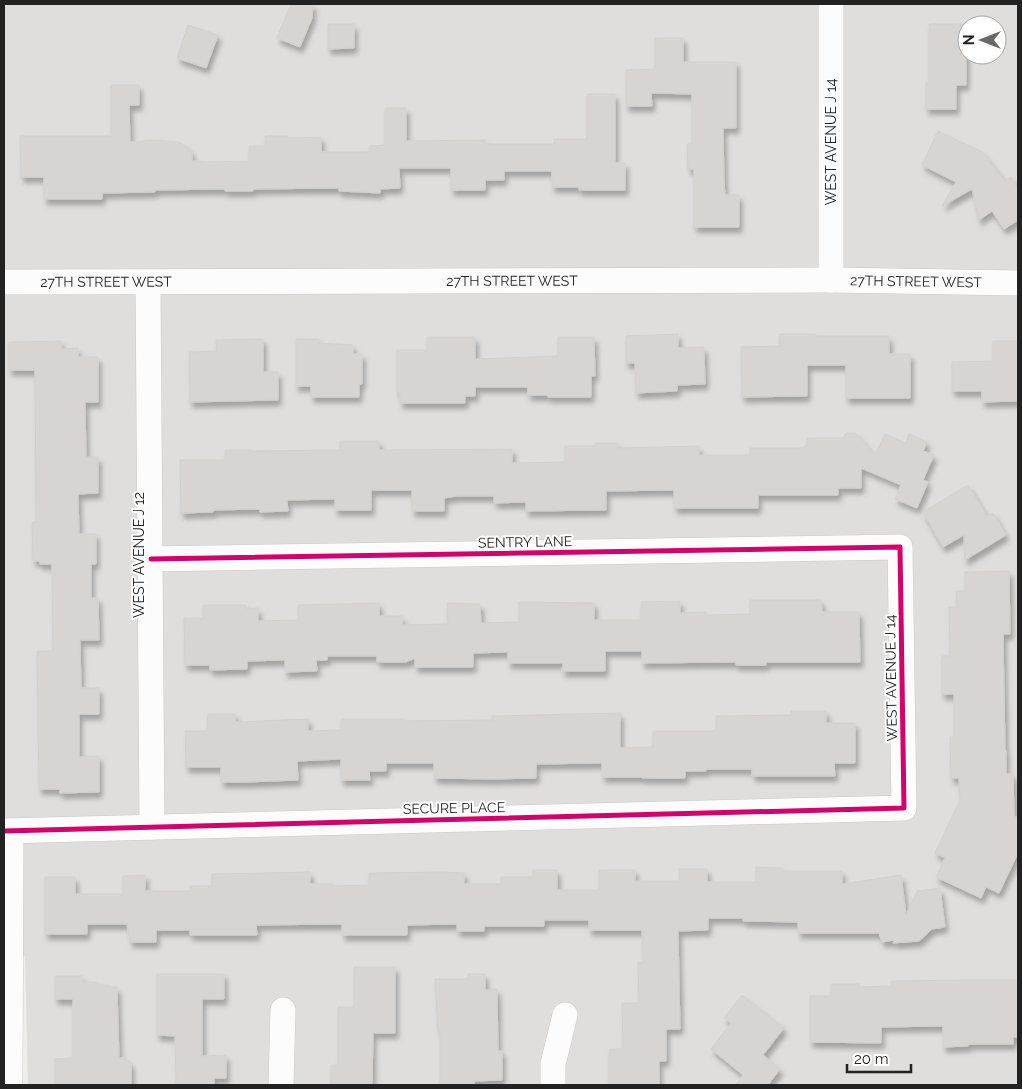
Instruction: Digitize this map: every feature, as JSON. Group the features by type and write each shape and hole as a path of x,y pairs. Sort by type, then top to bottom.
{"street":[{"name":"WEST AVENUE J 14","path":"831,4 831,280"},
{"name":"27TH STREET WEST","path":"4,282 831,280 1018,283"},
{"name":"WEST AVENUE J 12","path":"148,283 152,827"},
{"name":"WEST AVENUE J 14","path":"900,547 904,808"},
{"name":"SENTRY LANE","path":"151,559 900,547"},
{"name":"SECURE PLACE","path":"7,831 904,808"},
{"path":"7,831 10,1085"},
{"path":"281,1085 283,1010"},
{"path":"553,1085 553,1064 565,1015"}],"shaded area":[{"path":"4,4 1018,4 1018,1085 28,1085 25,956 4,955"}],"building":[{"path":"291,4 313,4 312,18 300,47 277,38"},
{"path":"328,24 354,24 354,48 328,49"},
{"path":"929,24 957,24 957,65 966,65 966,85 956,85 956,109 926,109 926,83 929,83"},
{"path":"188,25 218,35 206,68 177,58"},
{"path":"655,38 683,38 683,62 736,62 736,128 723,128 725,195 739,195 739,227 694,227 694,169 688,169 687,144 692,144 692,94 651,93 652,106 626,106 626,70 655,69"},
{"path":"111,85 139,85 139,105 129,105 130,142 153,140 178,142 186,146 192,153 192,161 207,162 249,161 249,146 265,146 265,136 288,136 288,138 321,137 321,152 369,152 369,146 385,145 385,108 406,108 406,141 485,140 485,144 554,144 554,139 587,139 587,94 615,94 615,163 625,163 625,190 579,190 579,187 552,187 552,171 504,171 504,180 485,180 485,190 451,190 451,168 399,168 400,188 380,189 380,193 339,191 339,188 253,189 253,191 225,191 225,189 155,190 155,192 102,193 102,199 44,199 44,177 21,177 20,136 111,136"},
{"path":"938,131 982,152 1005,181 1011,177 1018,189 1018,220 1004,229 992,211 979,220 972,189 942,206 956,182 922,165"},
{"path":"678,334 678,348 704,347 705,384 677,385 677,391 636,393 635,363 626,363 626,336"},
{"path":"779,334 889,336 889,354 910,354 910,398 846,398 846,365 807,365 807,396 742,397 741,347 780,346"},
{"path":"427,337 475,337 475,359 558,356 558,337 594,337 595,376 591,376 591,397 528,395 528,387 475,387 475,396 465,396 465,403 400,403 400,392 397,392 397,350 427,350"},
{"path":"263,339 263,372 278,372 278,400 190,402 189,352 217,351 216,340"},
{"path":"296,339 319,339 319,343 353,345 353,354 362,354 362,384 359,384 359,397 311,397 311,386 296,386"},
{"path":"61,341 61,349 78,348 78,357 98,357 98,402 85,402 86,457 98,457 98,493 78,494 79,534 96,534 96,564 91,564 91,598 98,598 99,640 80,640 81,688 99,688 99,714 79,714 79,757 99,756 99,792 60,793 60,789 39,789 37,651 53,651 52,564 40,564 40,561 33,561 32,522 36,522 35,370 9,370 9,342"},
{"path":"993,341 1018,341 1018,401 982,402 982,391 952,391 952,362 993,361"},
{"path":"846,433 855,433 875,455 885,434 906,443 909,434 927,442 923,451 934,455 923,480 928,482 917,508 895,499 901,485 861,468 861,488 838,488 838,495 758,495 758,508 674,508 674,490 606,491 606,510 526,511 526,502 494,503 494,496 456,496 444,498 444,511 412,511 412,490 371,490 371,510 335,510 335,499 287,500 288,511 260,512 260,509 181,513 180,460 225,460 225,450 340,450 340,441 379,441 379,450 512,449 512,463 565,462 565,446 595,446 595,443 618,443 618,448 699,446 699,455 750,455 750,448 805,448 807,446 807,438 843,438"},
{"path":"968,485 987,516 993,513 1006,535 965,560 964,535 943,547 923,512"},
{"path":"1009,571 1010,634 1003,634 1005,750 1006,774 1013,774 1014,816 1018,818 1018,853 999,893 986,887 981,898 936,877 945,858 935,853 960,800 959,778 951,778 950,737 954,737 954,694 942,694 942,656 950,656 949,607 957,607 956,591 965,591 965,572"},
{"path":"750,600 821,600 822,612 859,612 860,662 766,662 766,665 736,665 736,662 642,663 642,651 605,651 605,671 562,671 563,663 508,663 508,652 473,653 473,667 415,667 415,658 406,662 377,662 377,656 327,656 327,660 316,660 317,671 285,672 285,660 247,661 247,669 210,670 210,665 185,665 184,618 203,618 203,605 246,605 246,609 258,608 258,621 298,620 298,605 379,603 379,616 402,616 402,625 448,624 447,603 480,604 481,623 519,622 519,602 594,603 594,620 641,620 641,602 680,601 680,613 706,612 706,615 750,614"},
{"path":"791,711 826,711 826,723 855,723 855,763 834,763 835,776 752,776 752,769 706,769 706,771 685,771 685,778 602,777 602,763 536,764 536,778 492,779 434,778 434,763 386,763 386,771 369,771 370,780 341,780 341,759 297,761 298,780 246,782 221,782 221,767 186,767 185,731 207,731 208,714 235,714 235,722 308,719 308,731 341,730 341,719 403,719 403,721 492,720 492,716 620,713 620,748 653,747 653,731 716,731 716,716 791,715"},
{"path":"756,867 783,868 783,871 842,871 842,884 901,875 906,915 917,891 940,888 945,927 932,929 919,941 893,943 894,940 882,942 879,933 798,933 798,922 743,921 743,918 708,918 708,930 678,931 680,1029 666,1029 666,1061 659,1061 659,1085 609,1085 609,1049 623,1049 622,1003 639,1003 638,962 643,962 642,930 589,930 589,920 544,920 544,926 484,926 484,931 457,931 457,924 407,925 407,935 342,935 342,924 256,925 257,935 190,935 190,930 156,930 156,942 130,942 127,924 87,924 87,934 45,934 45,877 75,877 75,894 123,894 123,876 145,875 145,891 190,891 190,886 212,886 212,874 310,872 310,884 332,884 332,886 369,885 369,873 464,873 464,884 501,884 501,877 533,877 533,870 557,870 557,890 599,890 599,870 635,870 635,881 680,881 679,869 707,869 707,882 756,882"},
{"path":"354,967 395,967 395,1033 373,1033 372,1085 331,1085 331,1065 338,1065 338,1007 354,1007"},
{"path":"157,974 224,974 224,999 202,999 202,1056 226,1055 226,1078 214,1078 214,1085 176,1085 175,1036 157,1035"},
{"path":"468,974 485,974 485,990 497,989 498,1051 502,1051 502,1080 474,1081 474,1085 440,1085 440,1029 438,1029 435,979 468,979"},
{"path":"55,976 82,976 82,982 96,982 96,985 117,987 119,1058 125,1058 131,1064 131,1085 55,1085 55,1059 73,1058 73,999 55,999"},
{"path":"1018,980 1018,1037 1013,1037 1013,1044 968,1044 968,1046 943,1047 943,1026 881,1027 881,1043 810,1042 810,996 831,996 831,984 859,984 859,987 891,986 891,981"},
{"path":"742,995 784,1028 763,1055 780,1069 768,1085 735,1085 743,1075 711,1049 731,1023 724,1018"}],"cycle path":[{"path":"4,831 904,808 900,547 151,559"}]}
